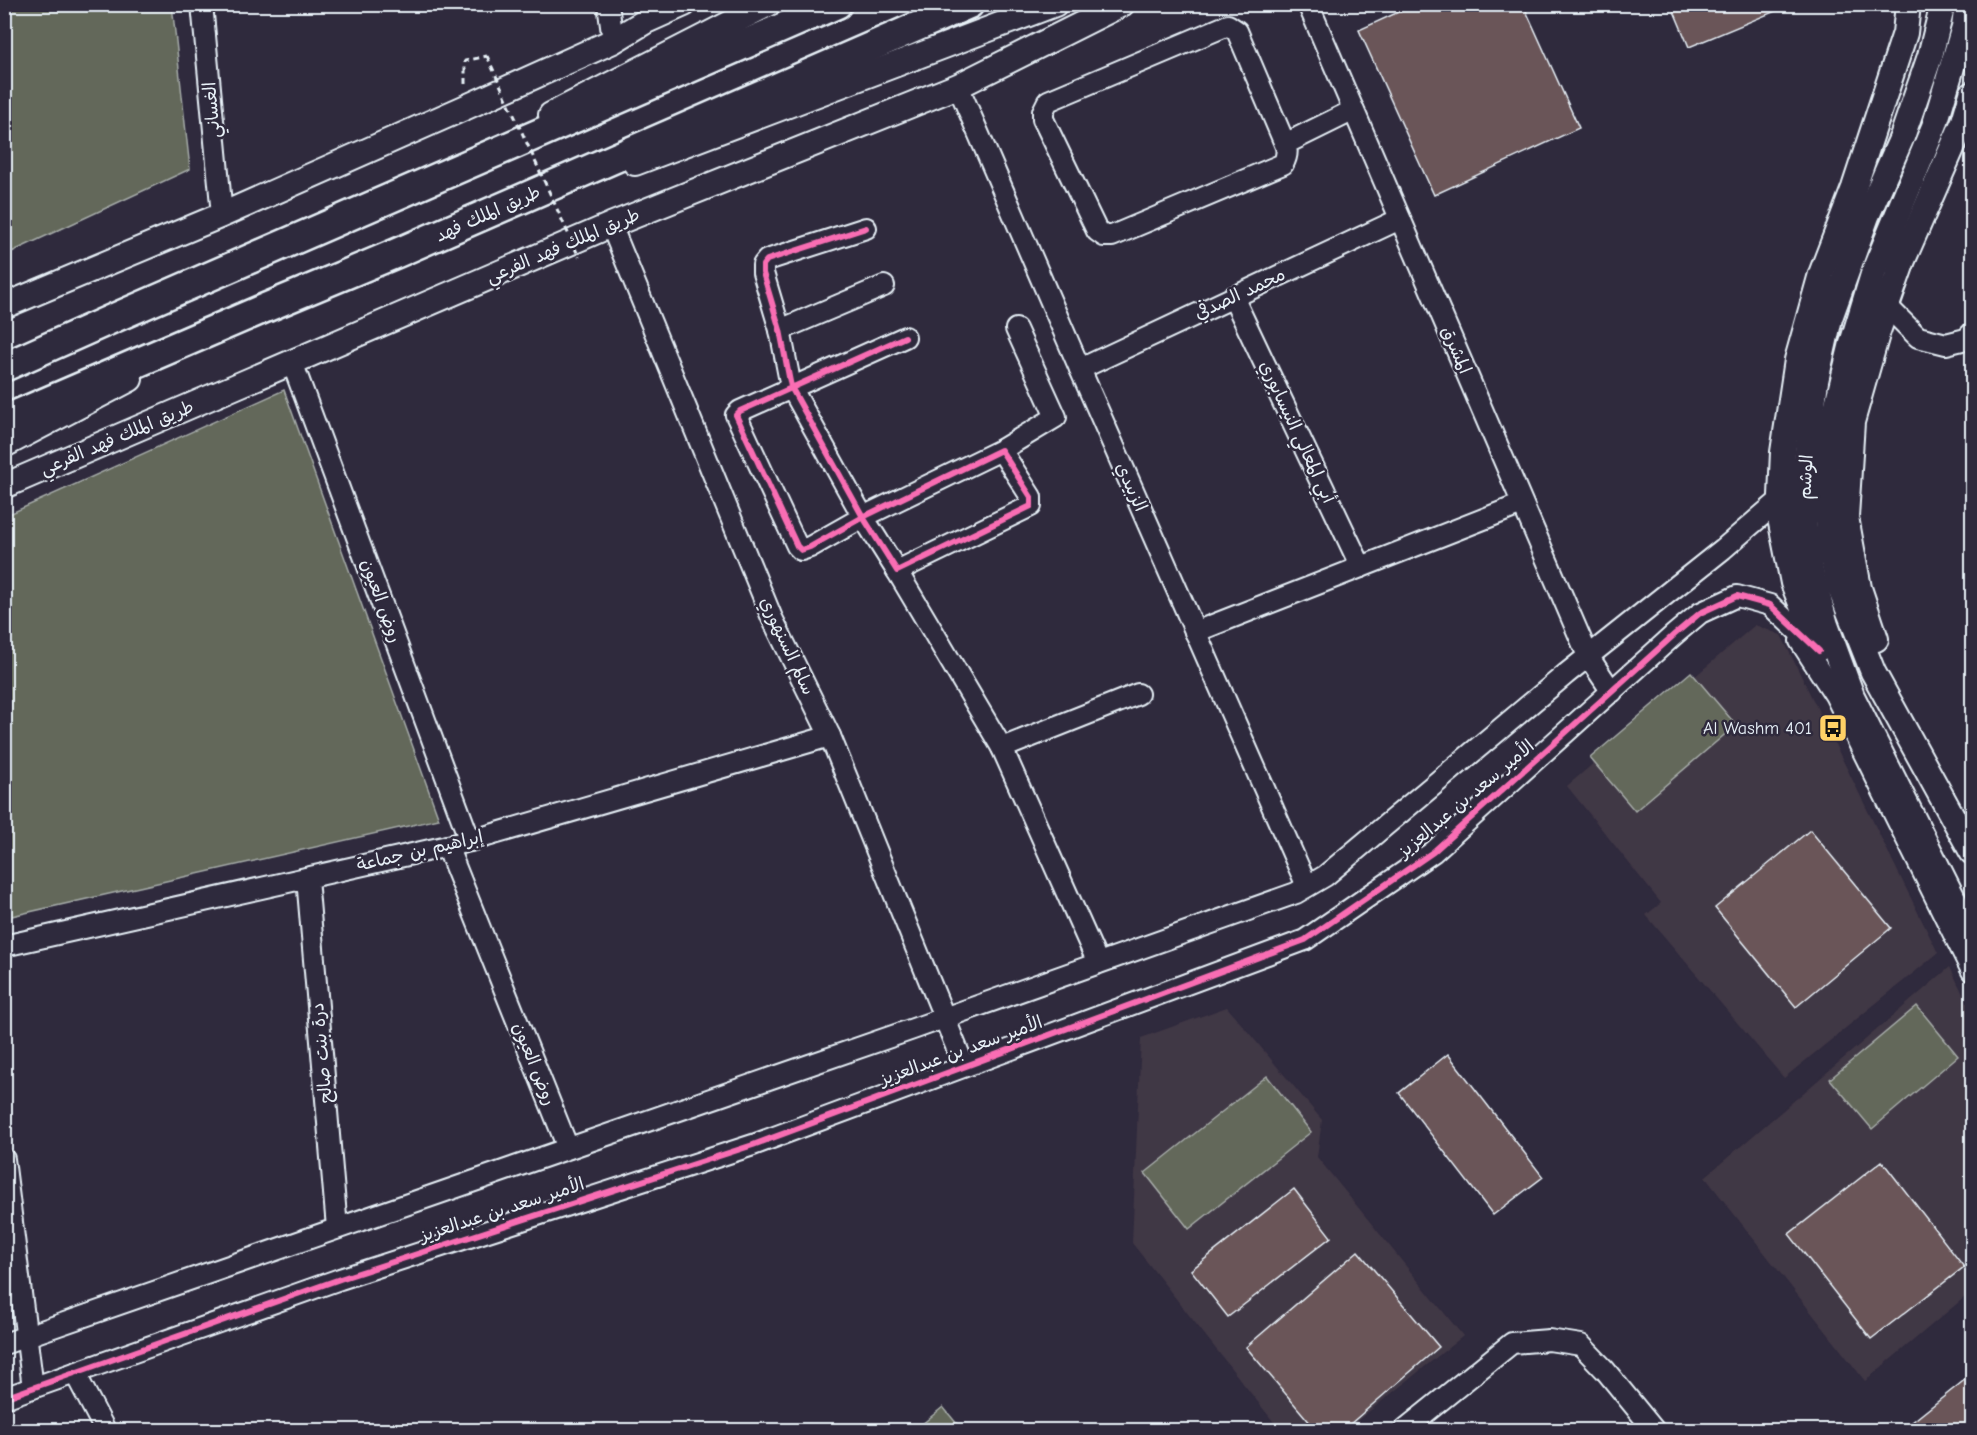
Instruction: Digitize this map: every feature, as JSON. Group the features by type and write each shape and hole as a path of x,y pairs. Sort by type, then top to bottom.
{"highway":[{"path":"13,363 837,4"},
{"name":"طريق الملك فهد","path":"4,420 397,253 969,4"}],"main road":[{"path":"4,306 222,215 613,40 645,13 684,4"},
{"path":"372,207 768,4"},
{"path":"397,253 1055,4"},
{"name":"طريق الملك فهد الفرعي","path":"4,486 611,225 958,86 1122,4"},
{"path":"1852,696 1819,651 1793,583 1780,518 1783,452 1797,360 1821,274 1854,188 1905,33 1908,4"},
{"name":"الوشم","path":"1943,4 1930,56 1902,137 1867,216 1830,318 1816,381 1804,474 1804,521 1810,568 1826,625 1852,696 1972,936"},
{"name":"الوشم","path":"1967,4 1964,27 1935,124 1874,272 1851,347 1828,441 1825,478 1830,551 1839,586 1873,672 1972,852"},
{"path":"1909,735 1859,588 1846,517 1852,422 1903,260 1964,121 1972,94"},
{"path":"4,445 265,308"},
{"path":"1936,862 1946,916"}],"street":[{"name":"الغساني","path":"202,4 222,215"},
{"path":"608,4 613,40"},
{"name":"المشرق","path":"1308,4 1588,656 1612,692"},
{"path":"1228,25 1237,31 1285,144 1286,158 1282,164 1113,236 1104,236 1097,231 1043,119 1043,111 1048,101 1228,25"},
{"name":"الزبيدي","path":"958,86 1307,886"},
{"path":"1285,144 1354,111"},
{"name":"محمد الصدفي","path":"1080,369 1400,219"},
{"name":"سالم السنهوري","path":"611,225 772,618 830,736 964,1066"},
{"path":"866,228 767,260 763,265 763,273 780,330 791,387 863,517 1002,748 1098,963"},
{"path":"780,330 885,285"},
{"name":"أبي المعالي النيسابوري","path":"1233,297 1361,567"},
{"path":"1887,306 1918,337 1946,344 1965,339 1972,333"},
{"path":"906,337 791,387 740,411 735,416 797,546 801,550 1001,450 1056,417 1016,329"},
{"name":"روض العيون","path":"292,362 470,841"},
{"path":"897,571 1031,506 1030,497 1001,450"},
{"name":"الأمير سعد بن عبدالعزيز","path":"4,1344 1296,893 1326,876 1588,656 1723,549 1781,499"},
{"path":"1195,632 1522,504"},
{"name":"الأمير سعد بن عبدالعزيز","path":"4,1398 352,1275 753,1144 1305,940 1433,852 1700,614 1737,596 1770,605 1819,651"},
{"path":"1787,621 1835,695 1972,971"},
{"path":"1002,748 1138,694"},
{"path":"1909,735 1972,832"},
{"name":"إبراهيم بن جماعة","path":"4,946 470,841 830,736"},
{"name":"روض العيون","path":"447,846 568,1148"},
{"name":"درة بنت صالح","path":"307,878 337,1228"},
{"path":"4,1159 33,1388"},
{"path":"1404,1431 1512,1343 1549,1340 1581,1345 1605,1370 1654,1431"},
{"path":"75,1373 105,1431"}],"path":[{"path":"465,61 487,56 579,257"}],"shaded area":[{"path":"1755,625 1781,635 1938,953 1784,1078 1646,915 1661,903 1567,786"},
{"path":"1950,967 1972,1013 1972,1291 1865,1381 1705,1177"},
{"path":"1227,1007 1322,1120 1317,1157 1463,1336 1346,1430 1280,1430 1132,1243 1141,1038"}],"green space":[{"path":"4,5 172,5 190,169 5,255"},
{"path":"284,390 439,819 7,917 4,906 5,516"},
{"path":"1691,672 1736,725 1635,811 1590,758"},
{"path":"1917,1006 1958,1056 1872,1129 1830,1079"},
{"path":"1267,1076 1311,1132 1189,1229 1145,1173"},
{"path":"943,1407 962,1430 915,1430"}],"building":[{"path":"1416,4 1523,4 1579,128 1434,195 1359,30"},
{"path":"1671,4 1790,4 1790,5 1689,47"},
{"path":"1810,830 1891,928 1796,1007 1715,908"},
{"path":"1448,1054 1543,1177 1493,1215 1399,1093"},
{"path":"1882,1161 1964,1267 1871,1339 1789,1234"},
{"path":"1294,1189 1331,1237 1228,1317 1191,1270"},
{"path":"1358,1251 1439,1347 1342,1431 1317,1431 1246,1347"},
{"path":"1972,1374 1972,1431 1901,1431"}],"cycle path":[{"path":"866,228 767,260 763,265 763,273 780,330 791,387 863,517 1001,450 1031,497 1031,506 897,571 863,517 801,550 797,546 736,415 740,411 905,337"},
{"path":"4,1398 340,1279 753,1145 1305,940 1433,852 1675,634 1700,613 1737,596 1770,605 1819,651"}],"place":[{"name":"Al Washm 401","path":"1833,728"}]}
